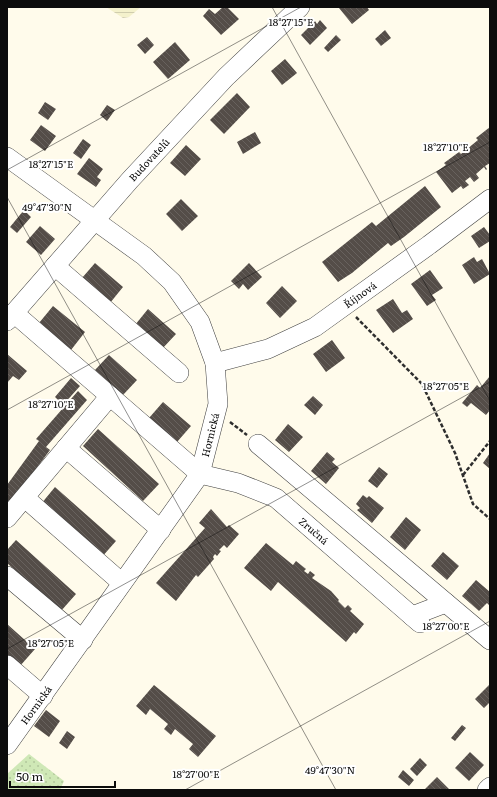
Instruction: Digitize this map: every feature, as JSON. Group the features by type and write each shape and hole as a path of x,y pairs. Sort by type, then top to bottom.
{"street":[{"name":"Budovatelů","path":"10,317 94,220 226,77 300,7"},
{"name":"Hornická","path":"7,157 144,256 172,282 200,322 215,363 218,404 200,474 7,745"},
{"name":"Říjnová","path":"215,363 268,349 315,327 490,199"},
{"path":"54,266 179,372"},
{"path":"10,317 110,396 200,474"},
{"path":"7,518 110,396"},
{"path":"258,444 490,640"},
{"path":"66,448 161,530"},
{"name":"Zručná","path":"200,474 238,483 276,498 416,620 446,603"},
{"path":"25,498 122,583"},
{"path":"7,576 83,640"},
{"path":"7,665 43,696"},
{"path":"487,790 490,787"}],"path":[{"path":"346,305 422,384 441,420 473,504 490,519"},
{"path":"216,413 258,444"},
{"path":"463,475 490,442"}],"shaded area":[{"path":"106,7 141,7 129,17 123,18"}],"green space":[{"path":"29,754 64,781 60,790 7,790 7,774"}],"building":[{"path":"223,7 227,7 239,19 221,35 203,16 209,9 215,14"},
{"path":"367,7 369,10 352,24 339,8"},
{"path":"320,20 327,28 310,45 301,35 315,21 317,24"},
{"path":"385,30 391,38 381,46 375,39"},
{"path":"336,35 341,40 328,52 324,48"},
{"path":"147,37 154,45 145,54 137,45"},
{"path":"175,42 190,60 168,79 153,62"},
{"path":"285,59 297,73 282,85 271,71"},
{"path":"237,93 250,107 224,134 210,120"},
{"path":"45,102 56,109 48,120 38,113"},
{"path":"107,105 115,110 107,121 100,115"},
{"path":"41,125 56,136 45,151 30,140"},
{"path":"490,127 490,163 485,166 487,169 486,170 484,167 476,174 479,178 474,182 470,177 465,181 469,185 463,189 461,186 452,193 436,172 446,165 444,163 459,152 461,154 478,140 476,138"},
{"path":"255,132 261,143 243,154 237,142"},
{"path":"83,139 91,145 81,159 73,153"},
{"path":"186,145 201,159 185,176 170,163"},
{"path":"89,158 103,169 97,177 101,180 96,187 77,174"},
{"path":"425,186 441,207 404,237 391,246 388,243 352,273 338,282 322,262 372,222 376,226"},
{"path":"181,199 198,216 182,231 166,214"},
{"path":"24,210 31,217 17,233 10,227"},
{"path":"40,226 55,239 41,255 26,242"},
{"path":"484,227 490,235 490,241 479,248 471,236"},
{"path":"474,257 477,262 482,259 490,274 474,284 462,265"},
{"path":"95,263 123,287 110,303 82,278"},
{"path":"249,263 262,277 248,290 243,284 239,289 231,281"},
{"path":"430,270 443,288 432,295 436,300 427,306 411,284"},
{"path":"282,286 297,301 280,318 266,303"},
{"path":"393,299 402,313 407,310 413,319 393,333 376,310"},
{"path":"53,306 85,332 71,350 39,323"},
{"path":"148,309 176,334 162,349 135,325"},
{"path":"332,340 345,358 326,372 313,354"},
{"path":"7,354 27,371 19,380 13,376 7,383"},
{"path":"109,355 137,380 123,395 95,370"},
{"path":"490,376 490,410 486,415 471,403 467,407 462,403 477,385 480,388"},
{"path":"71,378 80,386 63,405 55,397"},
{"path":"78,391 87,400 46,447 50,450 7,508 7,485 39,441 36,439"},
{"path":"313,396 323,405 315,415 304,405"},
{"path":"163,402 191,426 177,442 149,418"},
{"path":"288,424 303,437 289,452 275,440"},
{"path":"98,429 159,484 143,501 83,446"},
{"path":"327,452 335,459 332,462 339,468 326,484 311,471"},
{"path":"490,453 490,469 483,463"},
{"path":"379,467 388,474 377,488 368,481"},
{"path":"55,487 116,541 101,558 41,504"},
{"path":"363,495 367,498 369,496 384,508 372,523 357,510 360,508 356,504"},
{"path":"211,509 227,527 229,525 239,534 227,548 224,545 219,550 221,551 217,556 215,554 213,557 214,559 198,577 196,575 176,601 156,583 205,528 199,523"},
{"path":"406,517 421,530 405,550 390,537"},
{"path":"16,540 76,594 61,611 7,563 7,550"},
{"path":"266,543 293,565 296,561 306,569 304,571 308,574 310,571 315,575 312,578 331,591 345,608 348,605 352,609 350,611 364,624 356,634 354,632 346,642 278,582 271,591 244,568"},
{"path":"443,552 459,566 447,580 431,566"},
{"path":"476,580 490,592 490,606 487,603 479,611 462,596"},
{"path":"7,624 35,649 20,666 7,655"},
{"path":"490,684 490,702 484,708 475,699"},
{"path":"154,685 216,736 198,757 189,749 193,744 175,729 171,735 164,729 168,724 150,709 146,715 136,706"},
{"path":"46,710 60,721 49,737 34,726"},
{"path":"462,725 466,728 455,741 451,738"},
{"path":"67,731 75,737 67,749 59,743"},
{"path":"470,752 484,765 469,781 455,768"},
{"path":"420,758 427,765 417,776 410,769"},
{"path":"403,770 414,780 409,786 398,777"},
{"path":"437,777 450,790 424,790"}]}
